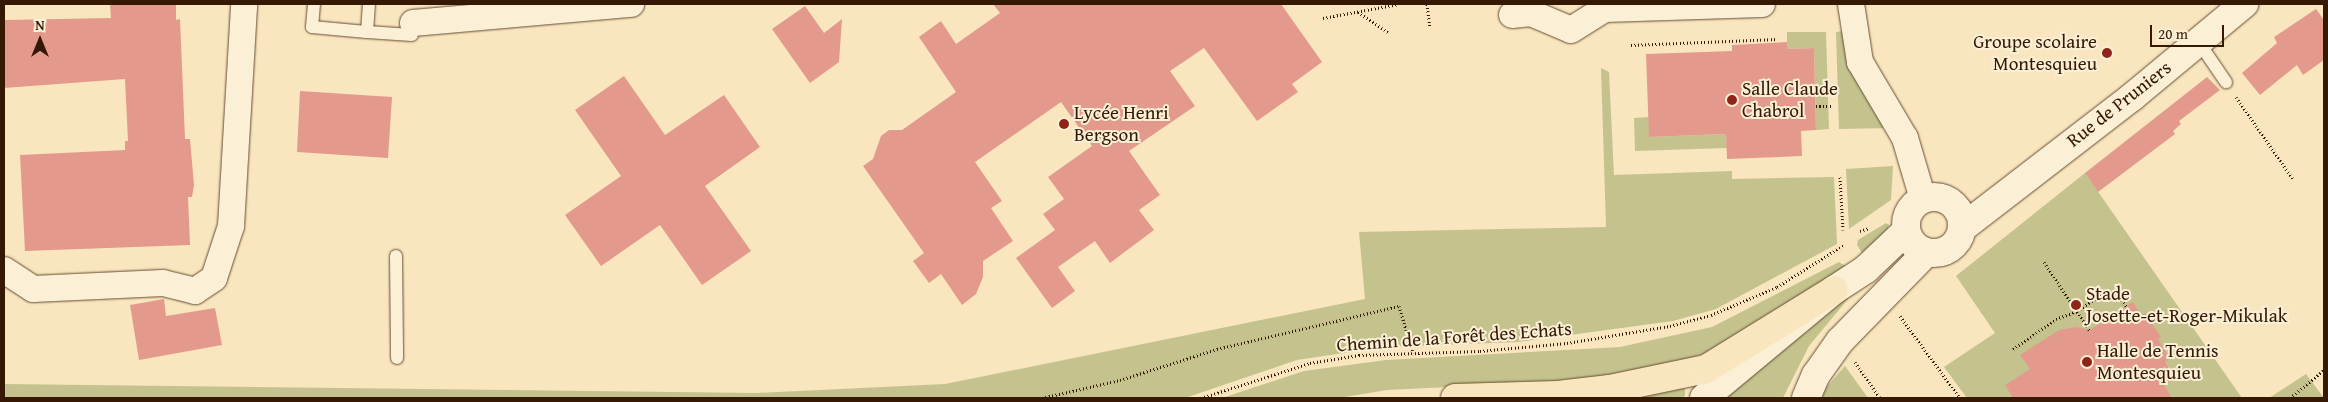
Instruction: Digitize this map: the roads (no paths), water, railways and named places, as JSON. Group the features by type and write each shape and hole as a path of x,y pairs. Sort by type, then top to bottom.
{"highway":[{"path":"1455,398 1558,395 1602,390 1658,381 1706,368 1834,290"}],"street":[{"path":"4,270 33,289 163,283 195,292 214,278 231,226 244,4"},
{"path":"412,29 631,4"},
{"path":"1512,15 1531,13 1571,30 1604,8 1762,4"},
{"path":"1850,4 1860,62 1905,138 1923,198"},
{"name":"Rue de Pruniers","path":"1959,218 1994,203 2132,97 2244,4"},
{"path":"1704,398 1834,290 1866,269 1906,231 1910,209 1923,198 1941,198 1959,218 1957,241 1947,250 1926,253 1913,245 1906,231"},
{"path":"1806,398 1816,375 1846,350 1926,253"}],"lane":[{"path":"314,4 312,27 366,32 412,29"},
{"path":"366,32 369,4"},
{"path":"2198,41 2226,82"},
{"path":"396,256 397,358"}],"place":[{"name":"Groupe scolaire Montesquieu","path":"2107,53"},
{"name":"Salle Claude Chabrol","path":"1732,100"},
{"name":"Lycée Henri Bergson","path":"1064,124"},
{"name":"Stade Josette-et-Roger-Mikulak","path":"2076,305"},
{"name":"Halle de Tennis Montesquieu","path":"2087,362"}]}
